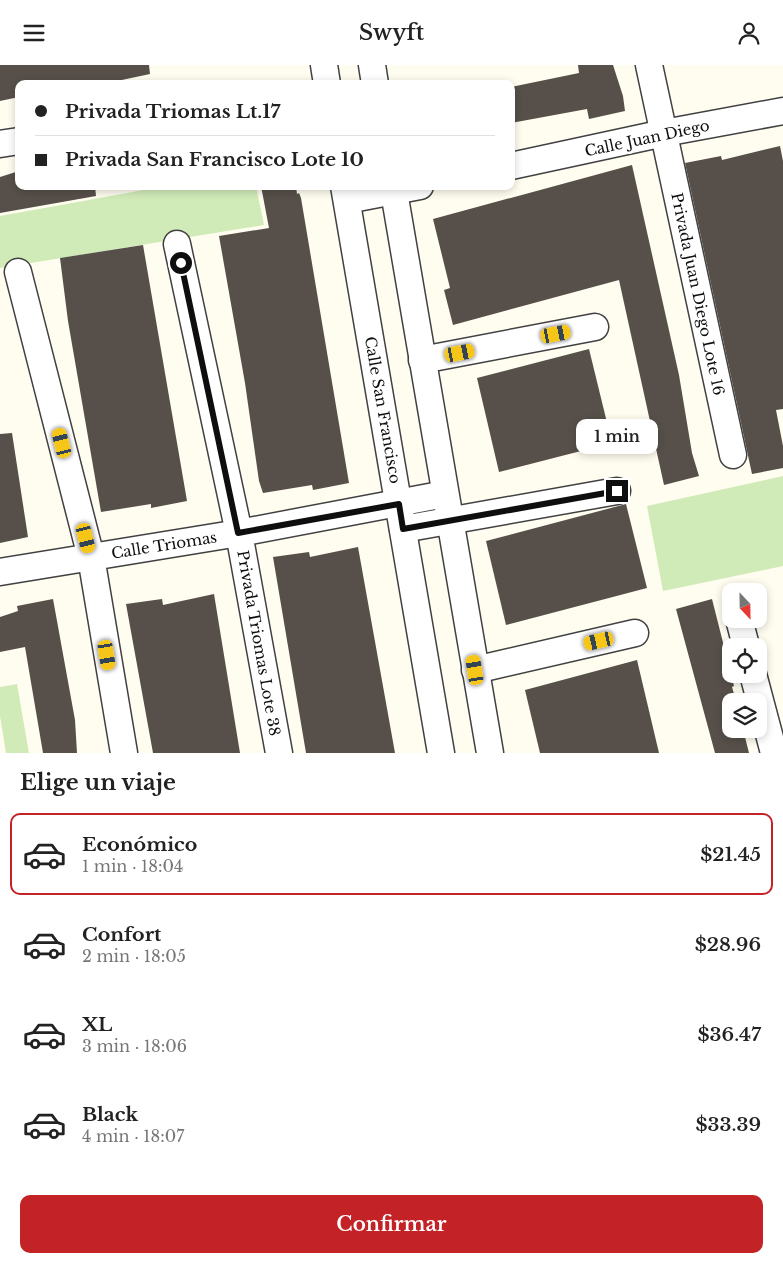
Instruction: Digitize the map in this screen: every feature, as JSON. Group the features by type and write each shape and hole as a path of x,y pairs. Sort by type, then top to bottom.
{"street":[{"path":"372,65 374,80"},
{"name":"Privada Juan Diego Lote 16","path":"649,65 733,455"},
{"name":"Calle Juan Diego","path":"515,165 664,133 783,111"},
{"path":"0,144 15,142"},
{"path":"346,193 381,190"},
{"path":"393,190 490,753"},
{"name":"Calle San Francisco","path":"346,193 441,753"},
{"name":"Privada Triomas Lote 38","path":"177,244 238,533 279,753"},
{"path":"18,272 91,557 124,753"},
{"path":"422,360 595,327"},
{"path":"403,529 617,491"},
{"name":"Calle Triomas","path":"0,572 238,533 399,504 445,493"},
{"path":"475,670 635,633"},
{"path":"755,683 774,753"}],"green space":[{"path":"144,190 257,190 264,225 0,268 0,216"},
{"path":"783,476 783,566 663,591 647,506"},
{"path":"17,684 29,753 6,753 0,716 0,687"}],"building":[{"path":"0,65 149,65 150,74 122,80 15,80 15,98 0,101"},
{"path":"578,65 613,65 623,96 625,111 589,119 587,109 515,122 515,86 579,73"},
{"path":"780,146 783,161 783,409 776,410 783,446 783,468 752,474 685,163 721,156 722,160"},
{"path":"632,165 679,375 692,453 699,476 664,485 619,280 453,325 444,290 450,288 433,219"},
{"path":"15,172 15,190 95,190 96,196 0,213 0,177"},
{"path":"262,190 296,190 297,194 299,193 301,198 349,483 313,490 312,485 263,493 259,481 245,383 219,236 269,228"},
{"path":"143,245 187,501 151,508 151,504 101,512 68,321 60,258"},
{"path":"589,349 612,443 499,472 477,378"},
{"path":"12,433 28,537 0,543 0,434"},
{"path":"626,504 647,588 506,625 486,541"},
{"path":"358,547 395,753 306,753 273,557 309,552 310,557"},
{"path":"214,594 240,753 153,753 126,604 162,599 163,605"},
{"path":"53,599 75,720 77,753 43,753 25,647 0,652 0,617 18,611 17,606"},
{"path":"712,599 722,639 722,683 733,683 734,686 732,687 734,693 722,693 722,738 745,738 749,753 715,753 676,609"},
{"path":"637,660 659,753 540,753 525,690"}],"route":[{"path":"181,263 238,533 399,504 403,529 617,491"}]}
